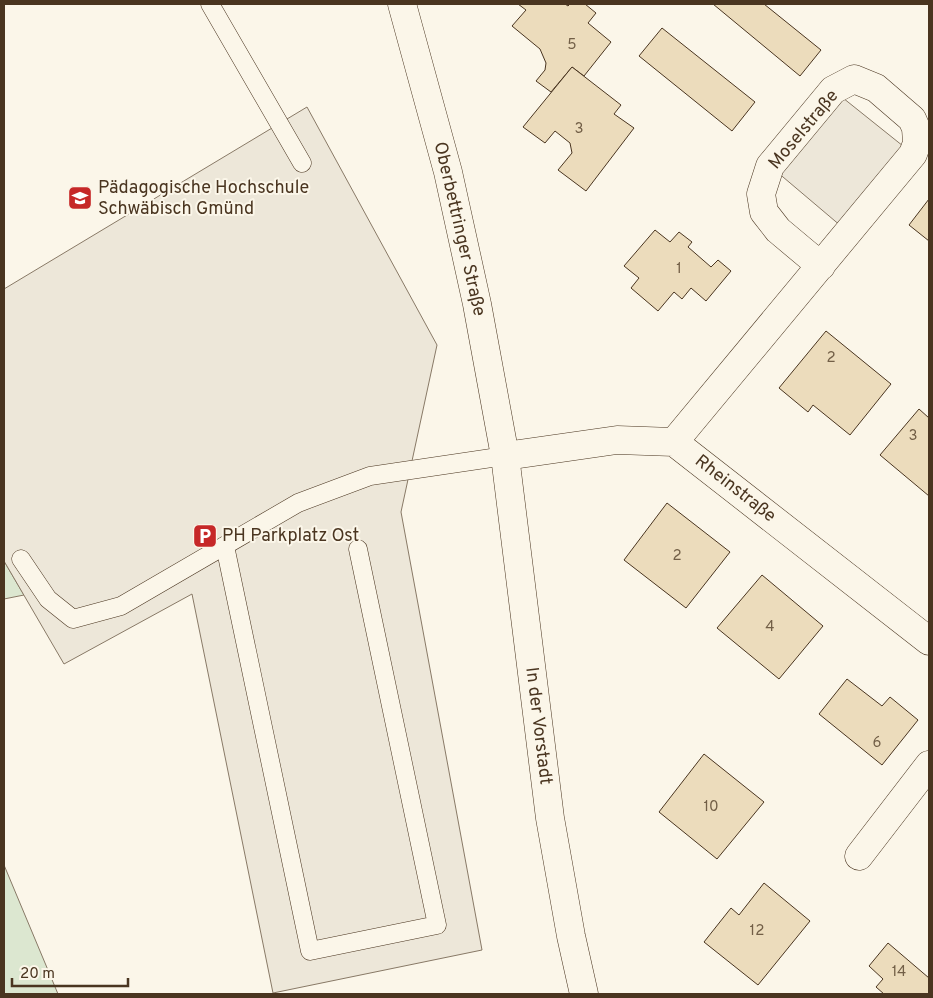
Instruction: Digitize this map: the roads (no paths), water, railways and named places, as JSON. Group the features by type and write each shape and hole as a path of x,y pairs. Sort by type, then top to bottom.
{"street":[{"name":"Oberbettringer Straße","path":"402,4 448,172 477,304 505,456"},
{"name":"Moselstraße","path":"674,442 821,266 913,154 917,144 916,128 912,119 876,88 854,80 834,90 770,166 761,194 764,212 778,230 821,266"},
{"path":"505,456 617,440 674,442"},
{"name":"Rheinstraße","path":"674,442 929,641"},
{"name":"In der Vorstadt","path":"505,456 550,818 571,936 584,994"},
{"path":"859,856 929,765"}],"lane":[{"path":"210,4 302,163"},
{"path":"21,560 48,599 73,619 121,606 298,503 370,476 505,456"},
{"path":"225,546 310,952 437,925 358,549"}],"place":[{"name":"Pädagogische Hochschule Schwäbisch Gmünd","path":"80,198"},
{"name":"PH Parkplatz Ost","path":"205,536"}]}
